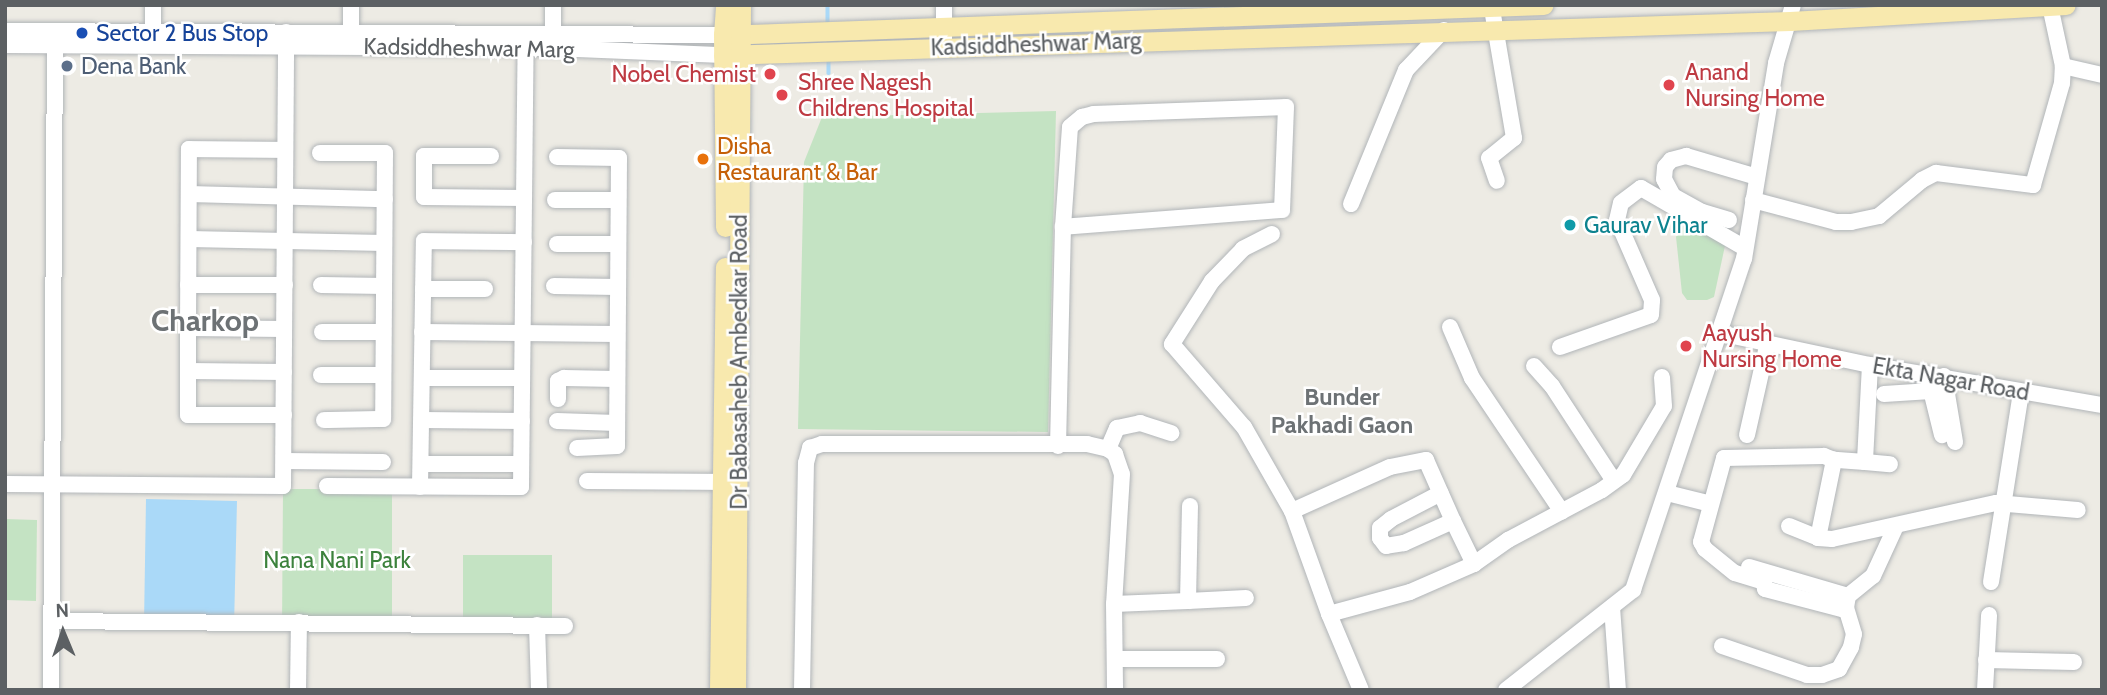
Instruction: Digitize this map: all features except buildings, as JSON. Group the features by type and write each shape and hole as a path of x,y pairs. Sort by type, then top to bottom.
{"main road":[{"path":"726,5 733,45"},
{"path":"733,45 741,5"},
{"name":"Kadsiddheshwar Marg","path":"733,45 944,46 1444,30 1543,5"},
{"name":"Kadsiddheshwar Marg","path":"733,45 944,26 1255,10 1383,8 1494,19 2066,5"},
{"name":"Dr Babasaheb Ambedkar Road","path":"733,45 732,482 736,690"},
{"name":"Dr Babasaheb Ambedkar Road","path":"719,690 732,482"}],"street":[{"path":"153,5 153,39"},
{"path":"351,5 351,33"},
{"path":"553,5 553,41"},
{"path":"944,5 944,46"},
{"path":"1753,200 1836,222 1851,222 1879,216 1922,180 1936,173 2033,185 2062,83 2063,66 2050,6"},
{"path":"1382,33 1383,8"},
{"path":"1255,10 1255,37"},
{"path":"1506,690 1633,590 1667,493 1745,248 1776,63 1791,13"},
{"path":"1494,19 1514,138 1489,158 1497,181"},
{"path":"1351,204 1406,70 1444,30"},
{"name":"Kadsiddheshwar Marg","path":"5,31 55,38 553,41 733,45"},
{"name":"Kadsiddheshwar Marg","path":"286,39 351,33 526,41"},
{"path":"51,690 55,38"},
{"name":"Kadsiddheshwar Marg","path":"5,46 55,38"},
{"path":"5,484 284,486 286,39"},
{"path":"327,486 521,488 526,41"},
{"path":"2063,66 2102,75"},
{"path":"1058,446 1063,227 1070,127 1082,117 1286,107 1282,209 1063,227"},
{"path":"284,415 188,415 188,285 189,149 285,149"},
{"path":"320,153 385,153 383,419 324,420"},
{"path":"491,156 424,156 424,197 524,198"},
{"path":"1662,193 1665,167 1679,156 1757,177"},
{"path":"557,158 620,158 615,448 577,449"},
{"path":"1560,347 1651,315 1652,300 1617,220 1621,203 1641,188 1662,193 1702,212 1729,220"},
{"path":"1662,193 1745,248"},
{"path":"189,194 384,199"},
{"path":"555,200 618,200"},
{"path":"1272,233 1242,249 1212,281 1172,344 1244,427 1292,511 1329,614 1361,690"},
{"path":"189,239 384,243"},
{"path":"420,487 424,241 524,242"},
{"path":"557,244 617,244"},
{"path":"188,285 285,285"},
{"path":"321,285 384,286"},
{"path":"554,286 617,287"},
{"path":"423,289 485,289"},
{"path":"1450,327 1472,379 1562,512"},
{"path":"188,328 284,329"},
{"path":"322,332 383,332"},
{"path":"422,332 617,334"},
{"name":"Ekta Nagar Road","path":"1719,333 1870,365 2102,405"},
{"path":"1746,435 1768,342"},
{"path":"1865,463 1870,365"},
{"path":"1534,366 1552,386 1614,481"},
{"path":"188,372 284,372"},
{"path":"321,374 383,375"},
{"path":"1927,374 1949,438 1944,376"},
{"path":"422,379 522,377"},
{"path":"1329,614 1410,592 1474,564 1508,540 1562,512 1623,475 1664,406 1662,377"},
{"path":"558,399 558,380 616,379"},
{"path":"1884,394 1931,391"},
{"path":"1991,582 2021,392"},
{"path":"422,420 522,421"},
{"path":"557,421 617,423"},
{"path":"1108,449 1117,428 1140,423 1171,433"},
{"path":"802,690 806,463 810,448 821,444 1087,444 1108,449 1115,454 1122,474 1114,604 1115,690"},
{"path":"1847,602 1741,564 1735,573 1705,549 1701,542 1722,461 1729,457 1824,456 1834,460 1890,464"},
{"path":"1292,511 1390,467 1426,460 1474,564"},
{"path":"1818,538 1834,460"},
{"path":"284,461 383,462"},
{"path":"421,464 522,464"},
{"path":"587,481 732,482"},
{"path":"1441,493 1391,519 1380,528 1380,538 1386,546 1404,543 1453,521"},
{"path":"1667,493 1711,504"},
{"path":"1789,526 1818,538 1832,539 1896,526 1954,510 2004,503 2078,510"},
{"path":"1188,601 1190,506"},
{"path":"1847,602 1873,576 1896,526"},
{"path":"1114,604 1246,598"},
{"path":"1722,646 1807,676 1822,675 1839,668 1851,647 1854,634 1847,602"},
{"path":"1612,607 1618,690"},
{"path":"1985,690 1989,615"},
{"path":"52,621 565,626"},
{"path":"298,690 299,622"},
{"path":"537,625 539,690"},
{"path":"1115,659 1217,659"},
{"path":"1986,660 2074,662"}],"green space":[{"path":"1056,111 1048,432 798,429 804,162 822,117"},
{"path":"1691,221 1726,241 1714,297 1707,300 1687,300 1682,293 1676,237 1680,228"},
{"name":"Nana Nani Park","path":"283,489 392,489 392,631 282,630"},
{"path":"5,519 37,520 36,601 5,600"},
{"path":"463,555 552,555 552,621 463,621"}],"water":[{"path":"146,499 237,501 234,626 144,624"}],"waterway":[{"path":"828,5 828,23"},
{"path":"829,58 829,73"}],"place":[{"name":"Sector 2 Bus Stop","path":"82,33"},
{"name":"Dena Bank","path":"67,66"},
{"name":"Nobel Chemist","path":"770,74"},
{"name":"Anand Nursing Home","path":"1669,85"},
{"name":"Shree Nagesh Childrens Hospital","path":"782,95"},
{"name":"Disha Restaurant & Bar","path":"703,159"},
{"name":"Gaurav Vihar","path":"1570,225"},
{"name":"Aayush Nursing Home","path":"1686,346"}],"district":[{"name":"Charkop","path":"205,321"},
{"name":"Bunder Pakhadi Gaon","path":"1342,411"}]}
